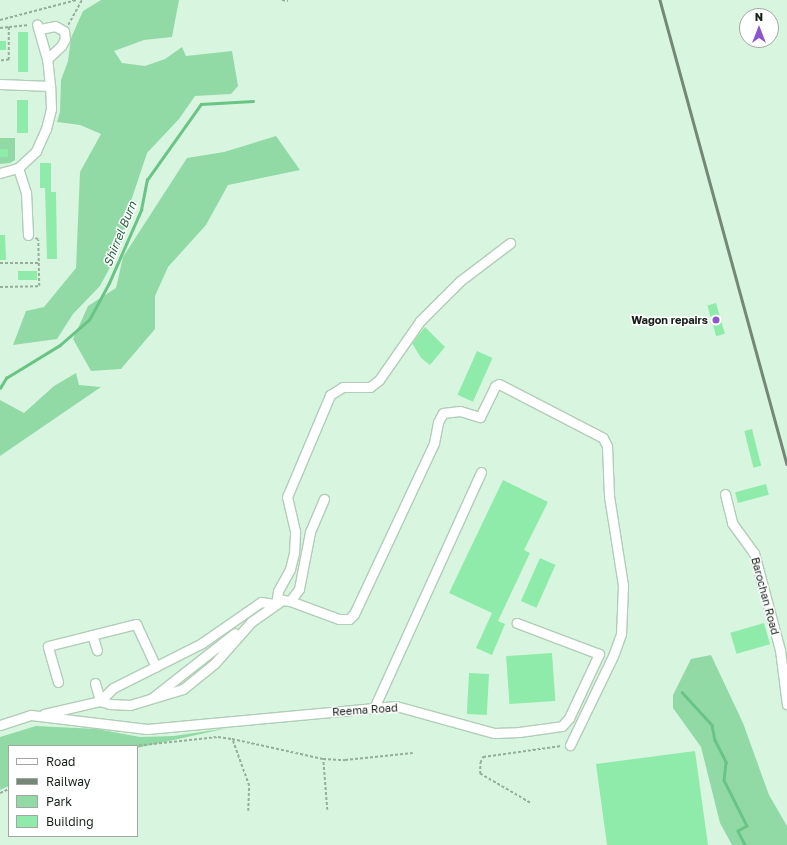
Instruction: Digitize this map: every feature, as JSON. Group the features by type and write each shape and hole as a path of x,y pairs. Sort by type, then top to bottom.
{"street":[{"path":"0,173 18,168 36,152 46,129 51,109 50,86 47,59 39,26 55,26 64,31 65,39 61,46 47,59"},
{"path":"0,84 50,86"},
{"path":"18,168 26,192 28,235"},
{"path":"37,716 100,701 110,704 130,705 148,701 276,604 278,591 290,568 294,553 295,531 287,497 330,395 343,387 370,387 379,380 420,321 460,282 510,243"},
{"path":"100,701 113,688 202,643 261,602 276,604 290,601 339,619 349,619 354,614 434,444 438,422 443,413 460,411 480,417 495,386 498,384 604,438 607,446 609,496 623,585 620,634 616,649 570,745"},
{"path":"374,708 481,472"},
{"name":"Barochan Road","path":"725,494 732,523 754,553 780,650 787,705"},
{"path":"290,601 299,589 310,532 324,499"},
{"name":"Reema Road","path":"0,725 31,715 147,729 396,706 410,708 494,733 519,732 562,726 569,718 599,654 518,623"},
{"path":"58,682 48,646 136,624 156,666"},
{"path":"92,635 97,650"},
{"path":"95,683 100,701"}],"path":[{"path":"0,20 76,0"},
{"path":"64,31 82,0"},
{"path":"282,0 288,1"},
{"path":"0,28 39,26"},
{"path":"0,60 9,60 9,27"},
{"path":"0,287 39,286 38,240 28,235"},
{"path":"0,263 38,263"},
{"path":"138,746 218,737 323,759 344,760 413,753"},
{"path":"232,739 249,786 248,811"},
{"path":"530,803 480,774 480,763 484,757 570,745"},
{"path":"323,759 327,810"}],"green space":[{"path":"101,0 179,0 172,37 144,40 114,51 122,63 145,66 165,59 182,47 186,56 232,51 238,86 231,94 195,96 179,119 147,153 129,207 120,249 100,286 73,314 57,339 13,345 26,311 44,307 76,268 80,172 101,134 80,125 57,122 60,112 61,80 68,61 71,38 83,11"},
{"path":"276,136 300,170 228,185 206,225 168,267 155,296 155,329 121,369 91,371 73,339 88,306 116,288 123,257 187,158 224,152"},
{"path":"0,138 15,138 15,160 10,163 0,164"},
{"path":"76,373 79,385 101,387 0,456 0,400 24,413 54,386"},
{"path":"711,655 743,723 769,795 787,826 787,845 732,845 720,823 701,747 673,708 673,695 691,659"},
{"path":"36,726 97,729 140,737 174,736 228,728 138,748 138,745 8,745 8,786 0,790 0,737"}],"building":[{"path":"18,32 28,32 28,72 18,72"},
{"path":"0,41 6,41 6,50 0,50"},
{"path":"17,100 28,100 28,133 17,133"},
{"path":"0,149 8,149 8,157 0,157"},
{"path":"40,163 51,163 51,192 56,192 57,259 47,259 45,188 40,188"},
{"path":"0,235 5,235 6,260 0,260"},
{"path":"18,271 37,271 37,280 18,280"},
{"name":"Wagon repairs","path":"716,303 725,334 716,336 707,305"},
{"path":"425,327 445,347 430,365 421,358 412,343"},
{"path":"477,351 493,358 473,402 457,395"},
{"path":"752,429 761,466 753,468 744,431"},
{"path":"503,480 548,502 524,550 530,553 498,621 505,624 492,655 476,648 492,613 449,593"},
{"path":"766,484 769,495 738,503 735,492"},
{"path":"540,558 556,565 536,608 521,601"},
{"path":"764,623 770,644 736,654 730,633"},
{"path":"552,653 555,701 509,704 506,656"},
{"path":"469,673 489,674 487,715 467,714"},
{"path":"695,751 708,845 607,845 596,764"}],"waterway":[{"name":"Shirrel Burn","path":"0,388 6,378 60,345 89,320 109,283 141,210 147,180 201,104 253,101"},
{"name":"Shirrel Burn","path":"682,692 712,725 715,740 726,762 724,780 747,826 738,831 745,845"}],"railway":[{"path":"660,0 787,464"}],"place":[{"name":"Wagon repairs","path":"716,320"}]}
